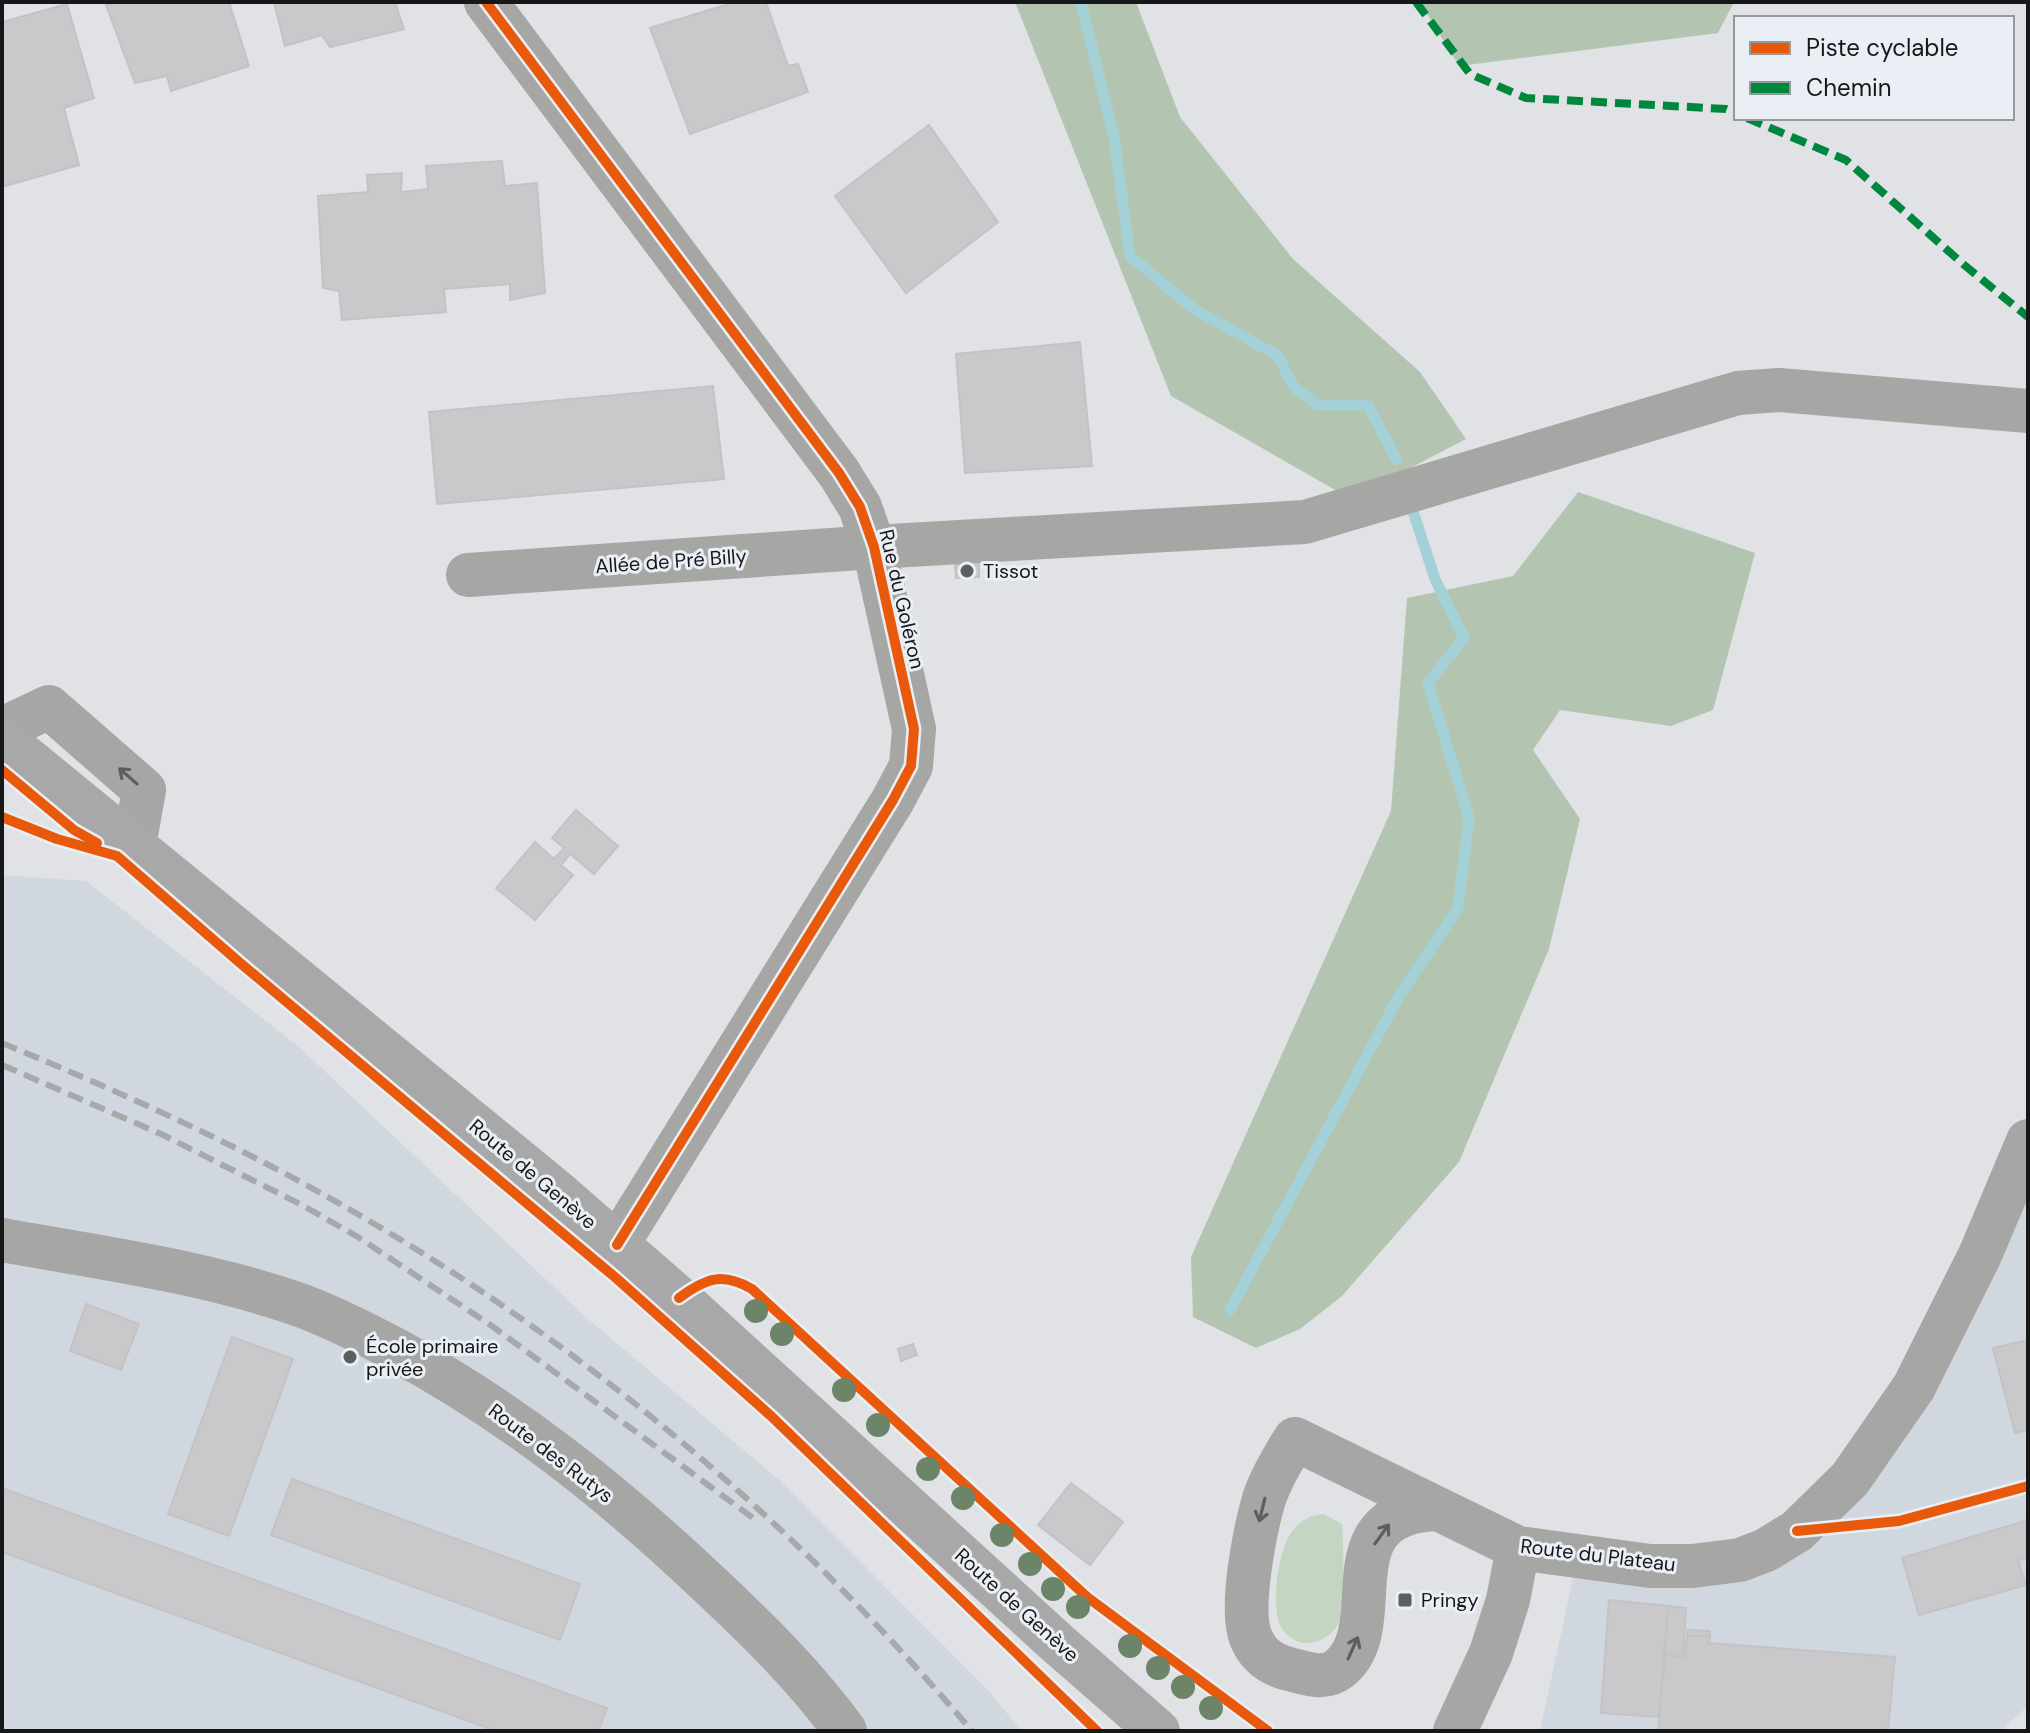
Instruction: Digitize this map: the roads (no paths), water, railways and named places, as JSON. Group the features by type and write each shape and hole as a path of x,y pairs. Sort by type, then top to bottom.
{"main road":[{"name":"Route de Genève","path":"2,738 556,1191 679,1298 1158,1731"},
{"name":"Route de Genève","path":"1119,1695 1183,1731"}],"street":[{"name":"Rue du Goléron","path":"486,2 839,473 860,507 874,547 914,729 911,766 893,800 617,1245"},
{"name":"Allée de Pré Billy","path":"468,575 1305,522 1738,393 1779,390 2028,411"},
{"path":"2,729 49,707 144,790 134,846"},
{"name":"Route du Plateau","path":"1435,1509 1399,1515 1377,1538 1366,1562 1358,1641 1347,1662 1337,1671 1321,1676 1280,1668 1263,1657 1250,1636 1247,1595 1265,1498 1280,1462 1295,1439 1518,1548 1650,1566 1692,1566 1740,1560 1766,1550 1797,1531 1850,1479 1914,1387 1980,1255 2028,1141"},
{"name":"Route des Rutys","path":"2,1240 192,1274 298,1304 363,1333 444,1376 535,1436 665,1542 765,1637 845,1731"},
{"path":"1453,1727 1491,1653 1508,1600 1518,1548"}],"waterway":[{"path":"1081,2 1114,137 1130,256 1195,310 1277,355 1294,387 1317,405 1368,405 1396,459"},
{"path":"1230,1310 1399,996 1458,908 1469,818 1428,683 1464,638 1435,579 1412,508"}],"railway":[{"path":"2,1043 143,1104 327,1196 455,1274 537,1330 693,1451 767,1517 838,1586 972,1731"},
{"path":"2,1065 161,1134 302,1205 358,1237 492,1326 753,1518"}],"place":[{"name":"Tissot","path":"967,571"},
{"name":"École primaire privée","path":"350,1357"},
{"name":"Pringy","path":"1405,1600"}]}
